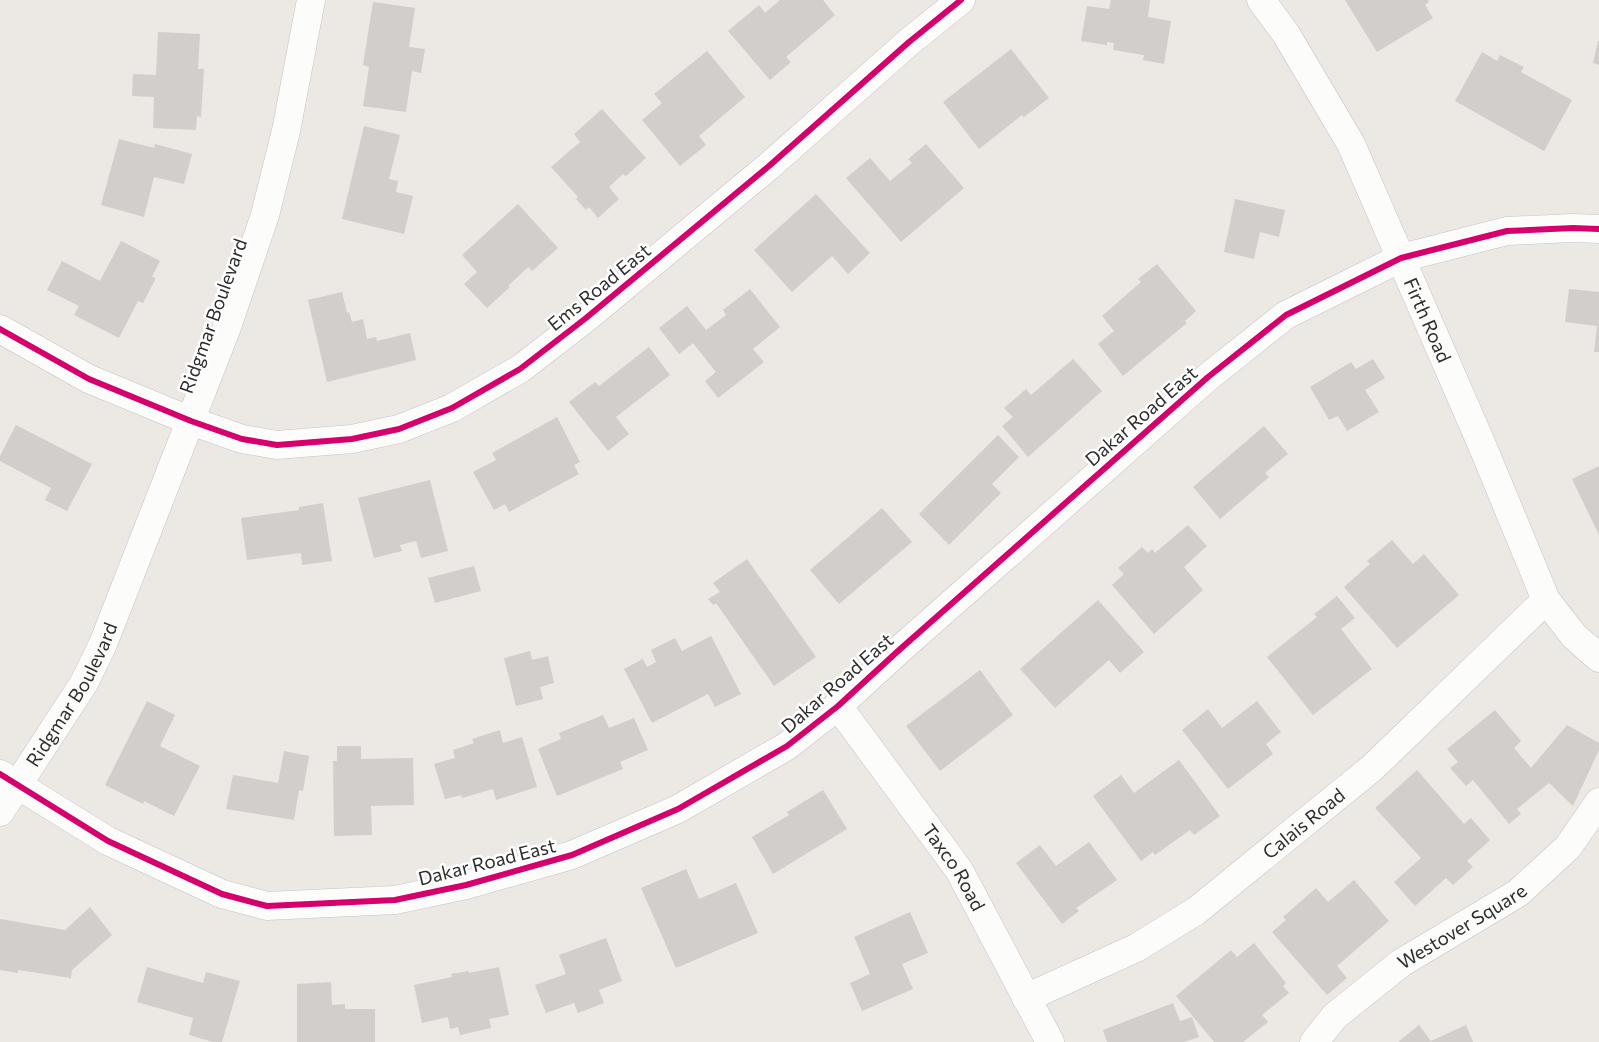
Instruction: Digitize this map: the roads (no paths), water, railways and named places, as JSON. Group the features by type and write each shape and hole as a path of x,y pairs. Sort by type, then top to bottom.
{"street":[{"name":"Ridgmar Boulevard","path":"0,812 9,780 84,682 103,644 227,327 265,215 286,130 311,0"},
{"name":"Ems Road East","path":"0,329 89,379 242,440 277,445 352,439 399,429 452,408 520,369 586,318 769,166 909,42 961,0"},
{"name":"Firth Road","path":"1261,0 1286,34 1351,144 1482,445 1546,600 1574,636 1599,658"},
{"name":"Dakar Road East","path":"9,780 108,841 222,894 267,906 395,900 466,885 572,855 678,809 787,746 838,706 898,650 1208,377 1286,315 1401,258 1507,231 1573,228 1599,229"},
{"name":"Calais Road","path":"1026,998 1136,948 1196,911 1372,768 1546,600"},
{"name":"Taxco Road","path":"838,706 959,870 1050,1042"},
{"name":"Westover Square","path":"1314,1042 1335,1016 1401,963 1518,893 1568,847 1599,802"}]}
